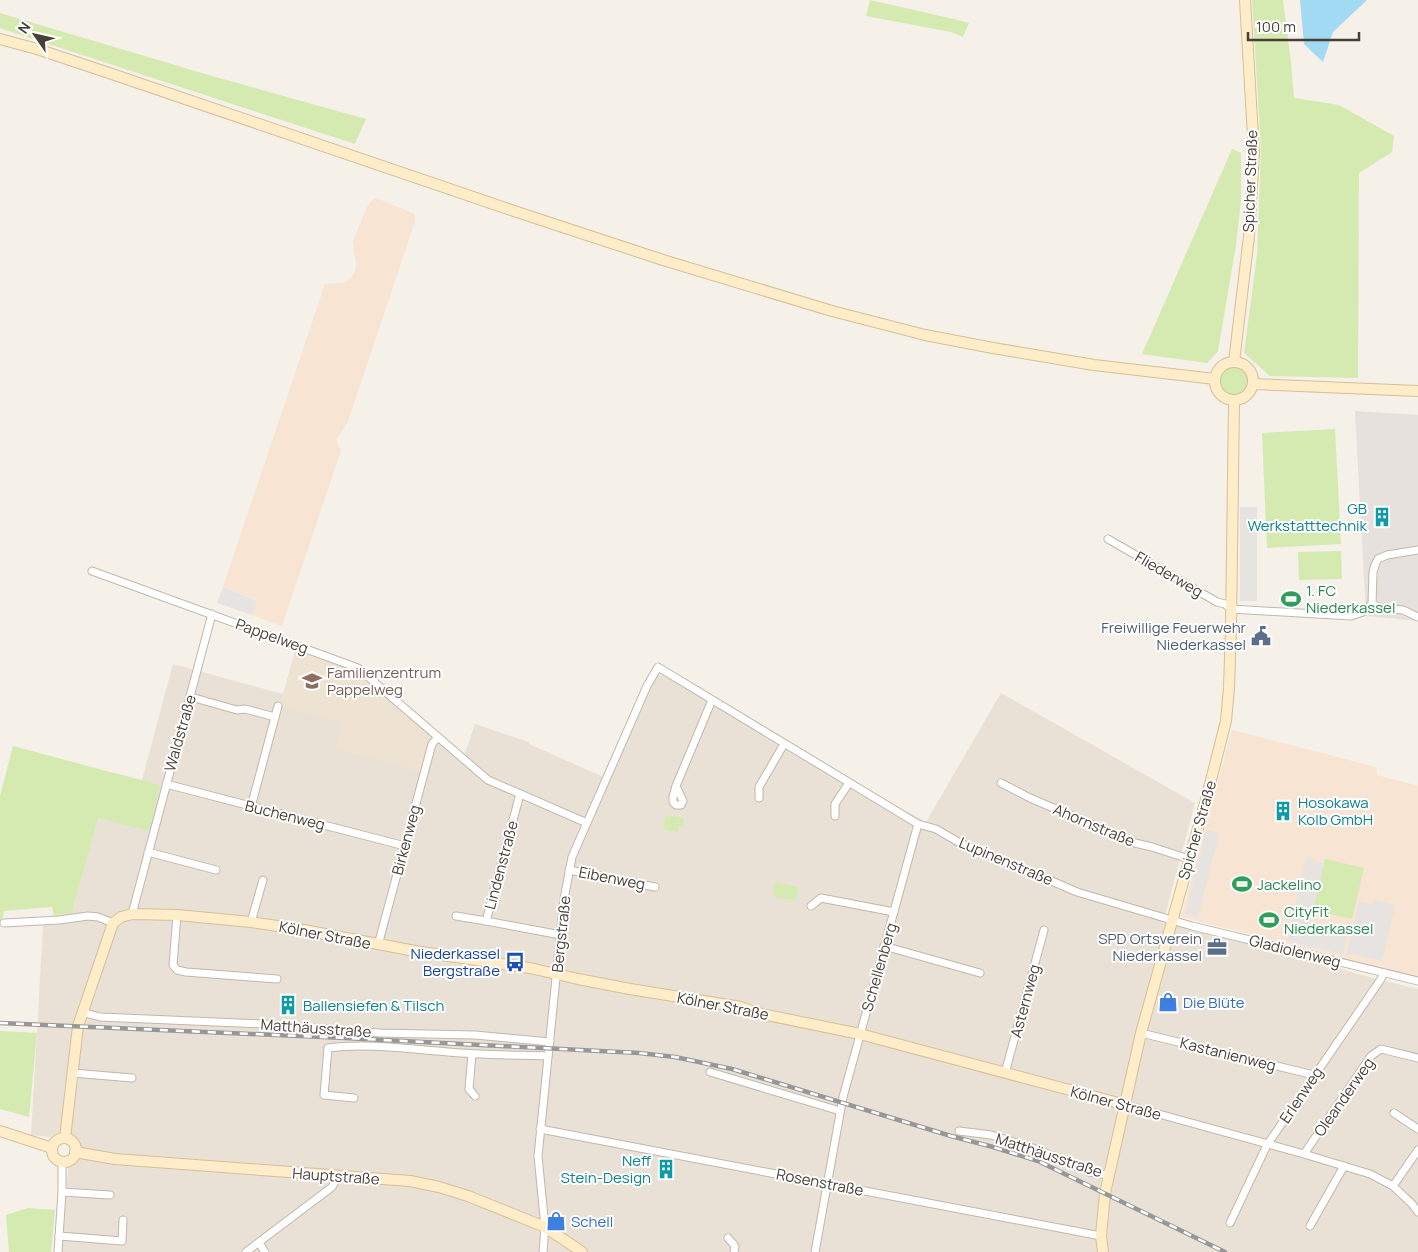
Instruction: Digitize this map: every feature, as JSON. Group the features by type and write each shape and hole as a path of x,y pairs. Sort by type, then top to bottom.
{"street":[{"name":"Spicher Straße","path":"1234,362 1249,236 1254,153 1245,0"},
{"path":"0,34 37,49 452,189 520,214 832,311 925,335 993,348 1104,366 1215,379"},
{"path":"0,39 37,49"},
{"path":"1234,362 1241,363 1251,371 1254,384 1249,394 1244,398 1234,401 1222,396 1215,385 1215,379 1219,368 1234,362"},
{"path":"1254,384 1418,391"},
{"name":"Spicher Straße","path":"1103,1252 1101,1236 1103,1206 1141,1033 1226,721 1229,688 1231,609 1234,401"},
{"name":"Fliederweg","path":"1108,539 1231,609"},
{"path":"1231,609 1350,616 1363,612 1372,604 1373,572 1378,559 1387,555 1418,550"},
{"name":"Pappelweg","path":"92,572 358,668 488,780 587,823"},
{"path":"1372,604 1382,608 1403,610 1418,617"},
{"name":"Waldstraße","path":"132,914 212,614"},
{"name":"Bergstraße","path":"543,1252 545,1228 538,1156 564,899 572,857 646,686 658,667 686,684"},
{"name":"Lupinenstraße","path":"686,684 918,824 936,829 960,843 1077,892 1172,920"},
{"path":"191,697 237,710 245,709 275,716"},
{"path":"676,786 712,700"},
{"path":"251,807 278,706"},
{"name":"Birkenweg","path":"378,945 432,744 438,737"},
{"path":"759,798 759,787 784,744"},
{"path":"835,816 835,804 848,783"},
{"name":"Ahornstraße","path":"1001,783 1135,843 1189,859"},
{"name":"Buchenweg","path":"166,784 405,846"},
{"name":"Lindenstraße","path":"520,794 486,921 561,935"},
{"name":"Schellenberg","path":"815,1252 840,1111 918,824"},
{"path":"148,852 216,870"},
{"name":"Eibenweg","path":"569,870 655,886"},
{"path":"251,922 263,880"},
{"path":"811,906 821,898 894,912"},
{"name":"Kölner Straße","path":"113,923 121,917 132,914 177,915 251,922 304,930 378,945 530,968 556,975 630,989 741,1007 758,1013 860,1034 1344,1166 1370,1174 1393,1186 1418,1212"},
{"path":"177,915 173,965 177,970 277,979"},
{"path":"4,923 59,920 88,916 98,917 113,923 78,1026 65,1138"},
{"path":"456,916 486,921"},
{"name":"Gladiolenweg","path":"1172,920 1418,981"},
{"name":"Asternweg","path":"1005,1073 1044,930"},
{"path":"884,946 980,973"},
{"name":"Erlenweg","path":"1230,1223 1267,1145 1382,979 1384,973"},
{"name":"Matthäusstraße","path":"82,1012 100,1017 263,1024 380,1033 476,1035 550,1042"},
{"name":"Kastanienweg","path":"1141,1033 1314,1076"},
{"path":"354,1098 324,1095 328,1048 345,1046 472,1054 548,1056"},
{"name":"Oleanderweg","path":"1304,1154 1371,1056 1381,1050 1418,1058"},
{"path":"472,1054 469,1089 475,1096"},
{"path":"710,1072 840,1111"},
{"path":"73,1074 132,1078"},
{"path":"1394,1113 1418,1129"},
{"name":"Rosenstraße","path":"540,1129 1101,1236"},
{"name":"Matthäusstraße","path":"959,1131 991,1135 1039,1150 1089,1172 1109,1174"},
{"path":"0,1132 52,1148"},
{"path":"65,1138 72,1141 75,1152 70,1160 62,1162 54,1157 52,1148 56,1140 65,1138"},
{"path":"1393,1186 1418,1150"},
{"name":"Hauptstraße","path":"75,1152 127,1160 410,1181 439,1186 545,1228 582,1252"},
{"path":"58,1252 62,1162"},
{"path":"1310,1226 1344,1166"},
{"path":"246,1252 332,1186 336,1176"},
{"path":"62,1192 110,1195"},
{"path":"60,1236 122,1241 123,1220"},
{"path":"728,1238 735,1246 734,1252"},
{"path":"259,1243 265,1252"}],"shaded area":[{"path":"376,198 415,214 415,221 348,421 337,439 341,450 282,626 252,615 257,600 223,587 325,284 343,283 350,279 355,272 356,264 353,241 367,207"},
{"path":"1355,411 1418,415 1418,621 1366,616"},
{"path":"1240,507 1257,507 1257,601 1240,601"},
{"path":"223,587 257,601 252,615 217,603"},
{"path":"296,648 431,734 462,762 475,724 529,742 529,744 610,780 650,688 657,676 663,675 926,822 1001,693 1195,803 1163,923 1418,989 1418,1252 61,1252 71,1135 58,1132 50,1137 31,1135 43,927 54,915 72,913 110,772 142,780 173,664 283,694"},
{"path":"296,648 357,669 431,734 422,772 335,749 342,723 280,706"},
{"path":"1232,730 1376,767 1377,775 1418,786 1418,976 1181,917"},
{"path":"1206,830 1219,833 1198,917 1185,914"},
{"path":"1306,858 1324,863 1309,927 1347,935 1343,954 1287,941"},
{"path":"1375,900 1395,905 1382,961 1347,953 1359,901 1374,905"}],"green space":[{"path":"870,0 969,23 963,37 951,32 866,16"},
{"path":"1252,0 1283,0 1294,98 1339,105 1394,136 1392,152 1359,173 1358,378 1270,376 1244,353 1257,255 1261,149"},
{"path":"0,13 205,74 366,119 355,144 0,28"},
{"path":"1232,149 1241,153 1241,200 1236,245 1218,351 1207,363 1142,354"},
{"path":"1234,365 1245,370 1250,381 1245,392 1234,397 1223,392 1218,381 1223,370"},
{"path":"1335,429 1341,544 1267,548 1262,433"},
{"path":"1341,551 1342,579 1299,580 1298,552"},
{"path":"13,746 159,785 160,787 149,831 98,818 72,913 54,915 52,907 4,911 2,921 0,921 0,796"},
{"path":"666,815 684,818 683,827 679,826 678,832 663,829"},
{"path":"1325,859 1364,868 1352,919 1313,910"},
{"path":"776,882 798,887 796,900 776,897 773,894"},
{"path":"0,1031 37,1033 29,1117 0,1109"},
{"path":"28,1208 55,1210 51,1252 9,1252 6,1215"}],"water":[{"path":"1300,0 1367,0 1333,32 1323,62 1304,44"}],"railway":[{"path":"0,1023 345,1038 639,1053 675,1057 732,1069 1038,1161 1225,1252"}],"place":[{"name":"GB Werkstatttechnik","path":"1382,517"},
{"name":"1. FC Niederkassel","path":"1291,599"},
{"name":"Freiwillige Feuerwehr Niederkassel","path":"1261,636"},
{"name":"Familienzentrum Pappelweg","path":"312,681"},
{"name":"Hosokawa Kolb GmbH","path":"1283,811"},
{"name":"Jackelino","path":"1242,884"},
{"name":"CityFit Niederkassel","path":"1269,920"},
{"name":"SPD Ortsverein Niederkassel","path":"1217,947"},
{"name":"Niederkassel Bergstraße","path":"515,962"},
{"name":"Die Blüte","path":"1168,1002"},
{"name":"Ballensiefen & Tilsch","path":"288,1005"},
{"name":"Neff Stein-Design","path":"666,1169"},
{"name":"Schell","path":"556,1221"}]}
